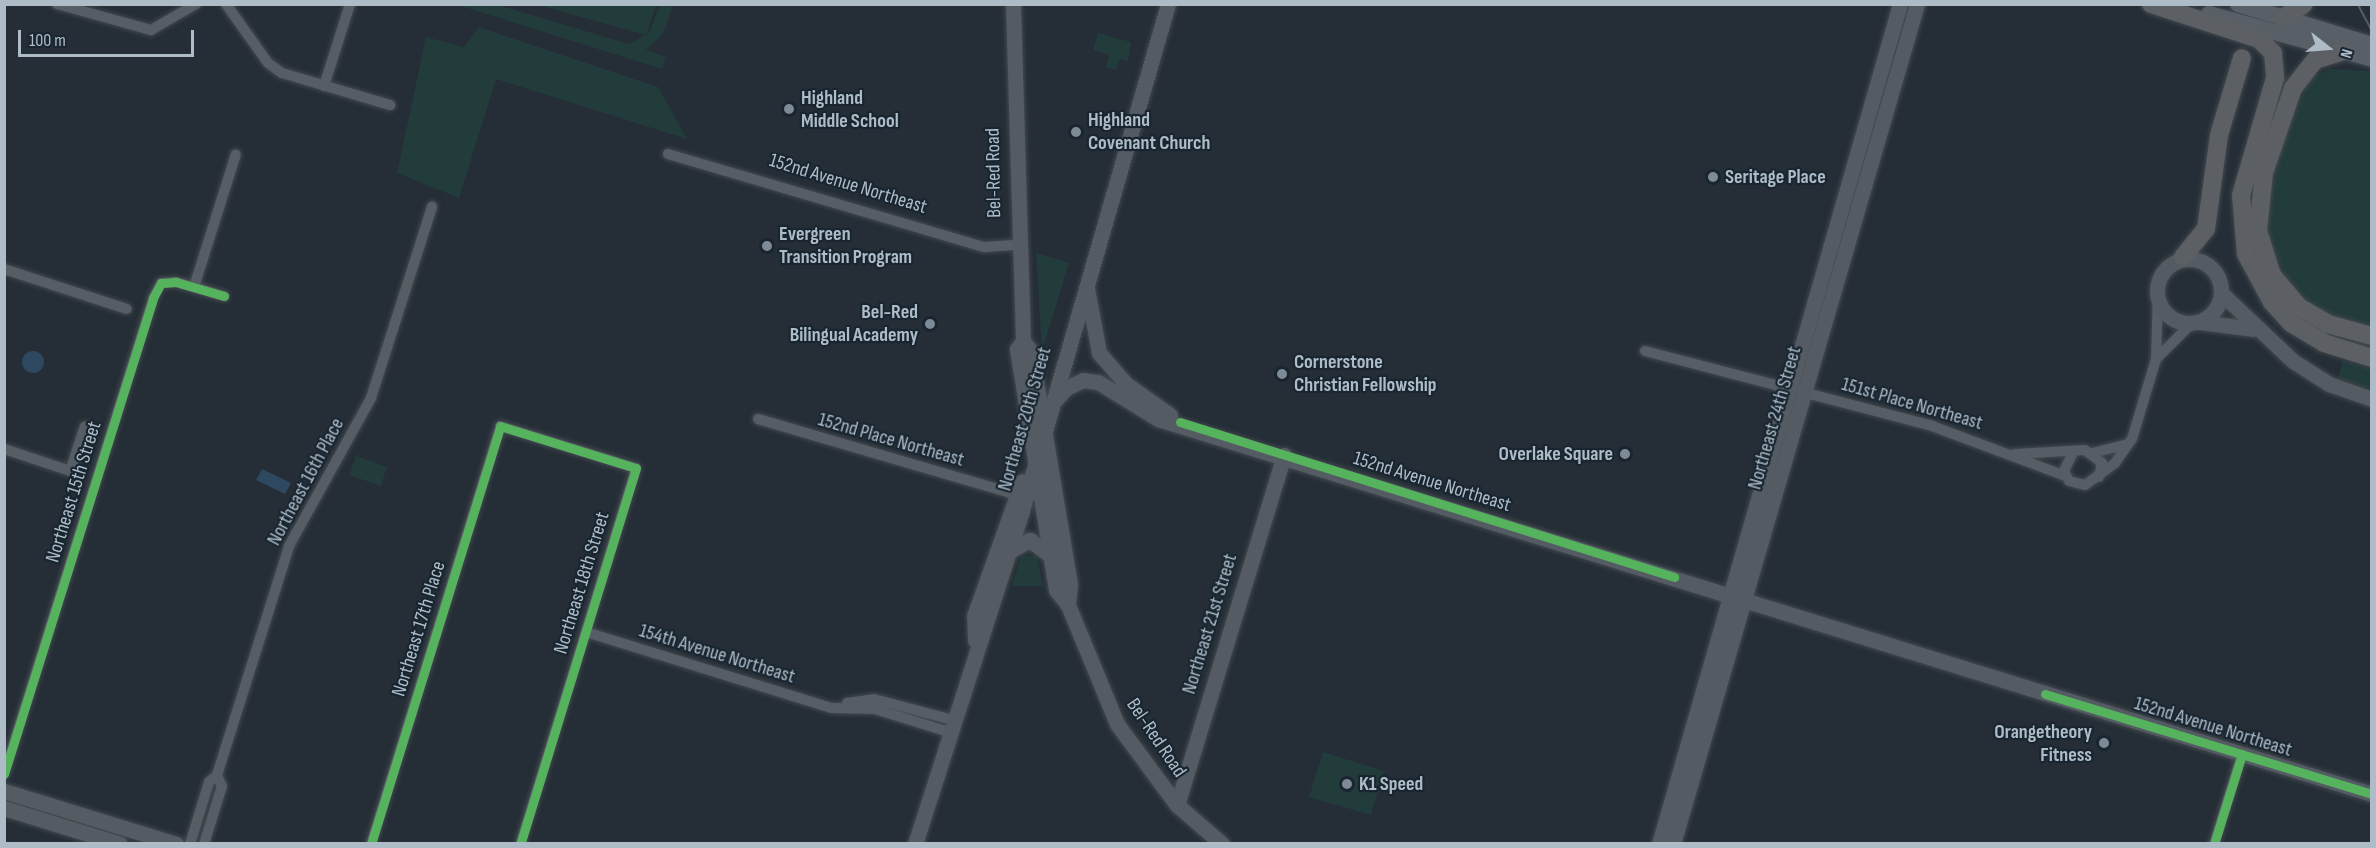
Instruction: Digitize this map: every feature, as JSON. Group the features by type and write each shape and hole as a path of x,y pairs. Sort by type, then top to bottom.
{"highway":[{"path":"2151,4 2259,39 2273,53 2275,78 2241,195 2246,254 2272,302 2291,323 2324,343 2372,358"},
{"path":"2283,18 2304,4"},
{"path":"2344,51 2315,60 2294,88 2264,173 2258,231 2272,275 2300,307 2328,324 2372,336"},
{"path":"2183,256 2206,229 2219,135 2242,58"}],"main road":[{"name":"Bel-Red Road","path":"1013,4 1017,245 1023,341 1031,351 1042,431 1070,585 1068,605"},
{"name":"Northeast 20th Street","path":"915,843 975,646 1008,552 1031,463 1168,4"},
{"name":"Northeast 24th Street","path":"1669,842 1697,761 1738,598 1798,390 1836,230 1900,4"},
{"name":"Northeast 24th Street","path":"1798,390 1849,241 1917,4"},
{"path":"1907,37 1922,4"},
{"path":"2173,4 2372,59"},
{"path":"2238,4 2372,45"},
{"path":"1836,230 1849,241"},
{"path":"2256,329 2196,322 2165,312 2158,293 2163,274 2183,256 2215,274 2221,293 2256,329 2320,379 2372,399"},
{"path":"1086,278 1099,353 1126,384 1180,422"},
{"path":"2196,322 2215,310 2221,293"},
{"name":"Bel-Red Road","path":"1023,341 1017,349 1031,463 1056,590 1068,605 1117,724 1177,805 1222,843"},
{"path":"1049,407 1066,388 1089,380 1158,419 1180,422"},
{"name":"152nd Avenue Northeast","path":"1180,422 2372,794"},
{"name":"Northeast 21st Street","path":"1177,805 1284,455"},
{"path":"975,646 974,616 1015,494 1031,463"},
{"path":"1008,552 1030,540 1048,554"},
{"name":"Northeast 24th Street","path":"1669,842 1673,795 1699,708 1738,598"},
{"path":"1697,761 1699,708"},
{"path":"4,791 176,843"},
{"path":"4,802 74,820 84,817"},
{"path":"4,808 120,843"}],"street":[{"path":"57,4 151,30 196,4"},
{"path":"226,4 268,63 324,86 390,105"},
{"path":"324,86 350,4"},
{"path":"194,287 237,154"},
{"name":"152nd Avenue Northeast","path":"668,154 985,247 1017,245"},
{"name":"Northeast 16th Place","path":"190,843 209,782 218,775 290,546 371,398 432,207"},
{"path":"4,269 128,309"},
{"name":"Northeast 15th Street","path":"4,774 153,298 161,283 194,287 224,296"},
{"path":"2128,444 2092,453 2074,451 2064,465 2066,476 2080,486 2098,477 2128,444 2156,359 2158,293"},
{"path":"2156,359 2196,322"},
{"name":"151st Place Northeast","path":"1645,351 1798,390 2015,454 2066,476"},
{"name":"152nd Place Northeast","path":"758,419 1015,494"},
{"path":"4,449 70,471 85,426"},
{"name":"Northeast 18th Street","path":"500,426 636,468 520,843"},
{"name":"Northeast 17th Place","path":"371,843 500,426"},
{"name":"151st Place Northeast","path":"2015,454 2074,451"},
{"path":"2092,453 2102,463 2098,477"},
{"name":"154th Avenue Northeast","path":"586,632 838,706 874,699 951,726"},
{"path":"2214,843 2242,754"},
{"name":"Northeast 16th Place","path":"204,843 222,786 218,775"}],"green space":[{"path":"656,4 646,35 538,5"},
{"path":"458,5 498,5 629,44 649,33 660,5 673,5 663,34 646,50 666,57 662,69"},
{"path":"479,27 658,87 687,139 496,79 459,198 397,173 426,37 464,47"},
{"path":"1098,33 1131,42 1128,61 1120,59 1116,70 1106,67 1109,55 1093,50"},
{"path":"2330,69 2371,71 2371,329 2339,322 2314,308 2286,277 2269,239 2266,206 2281,145 2310,78"},
{"path":"1036,253 1069,263 1042,351"},
{"path":"2343,361 2371,369 2371,389 2338,379"},
{"path":"356,456 387,467 381,486 349,475"},
{"path":"1021,556 1037,556 1043,586 1012,586"},
{"name":"K1 Speed","path":"1323,752 1384,771 1371,815 1309,797"}],"water":[{"path":"33,351 41,354 44,362 41,370 33,373 25,370 22,362 25,354"},
{"path":"262,469 291,483 285,494 256,480"}],"tram line":[{"path":"2358,4 2372,30"}],"cycle path":[{"path":"4,774 153,298 161,283 176,282 224,296"},
{"path":"1180,422 1674,577"},
{"path":"371,844 500,426 636,468 520,844"},
{"path":"2045,694 2372,794"},
{"path":"2214,844 2242,754"}],"place":[{"name":"Highland Middle School","path":"789,109"},
{"name":"Highland Covenant Church","path":"1076,132"},
{"name":"Seritage Place","path":"1713,177"},
{"name":"Evergreen Transition Program","path":"767,246"},
{"name":"Bel-Red Bilingual Academy","path":"930,324"},
{"name":"Cornerstone Christian Fellowship","path":"1282,374"},
{"name":"Overlake Square","path":"1625,454"},
{"name":"Orangetheory Fitness","path":"2104,743"},
{"name":"K1 Speed","path":"1347,784"}]}
